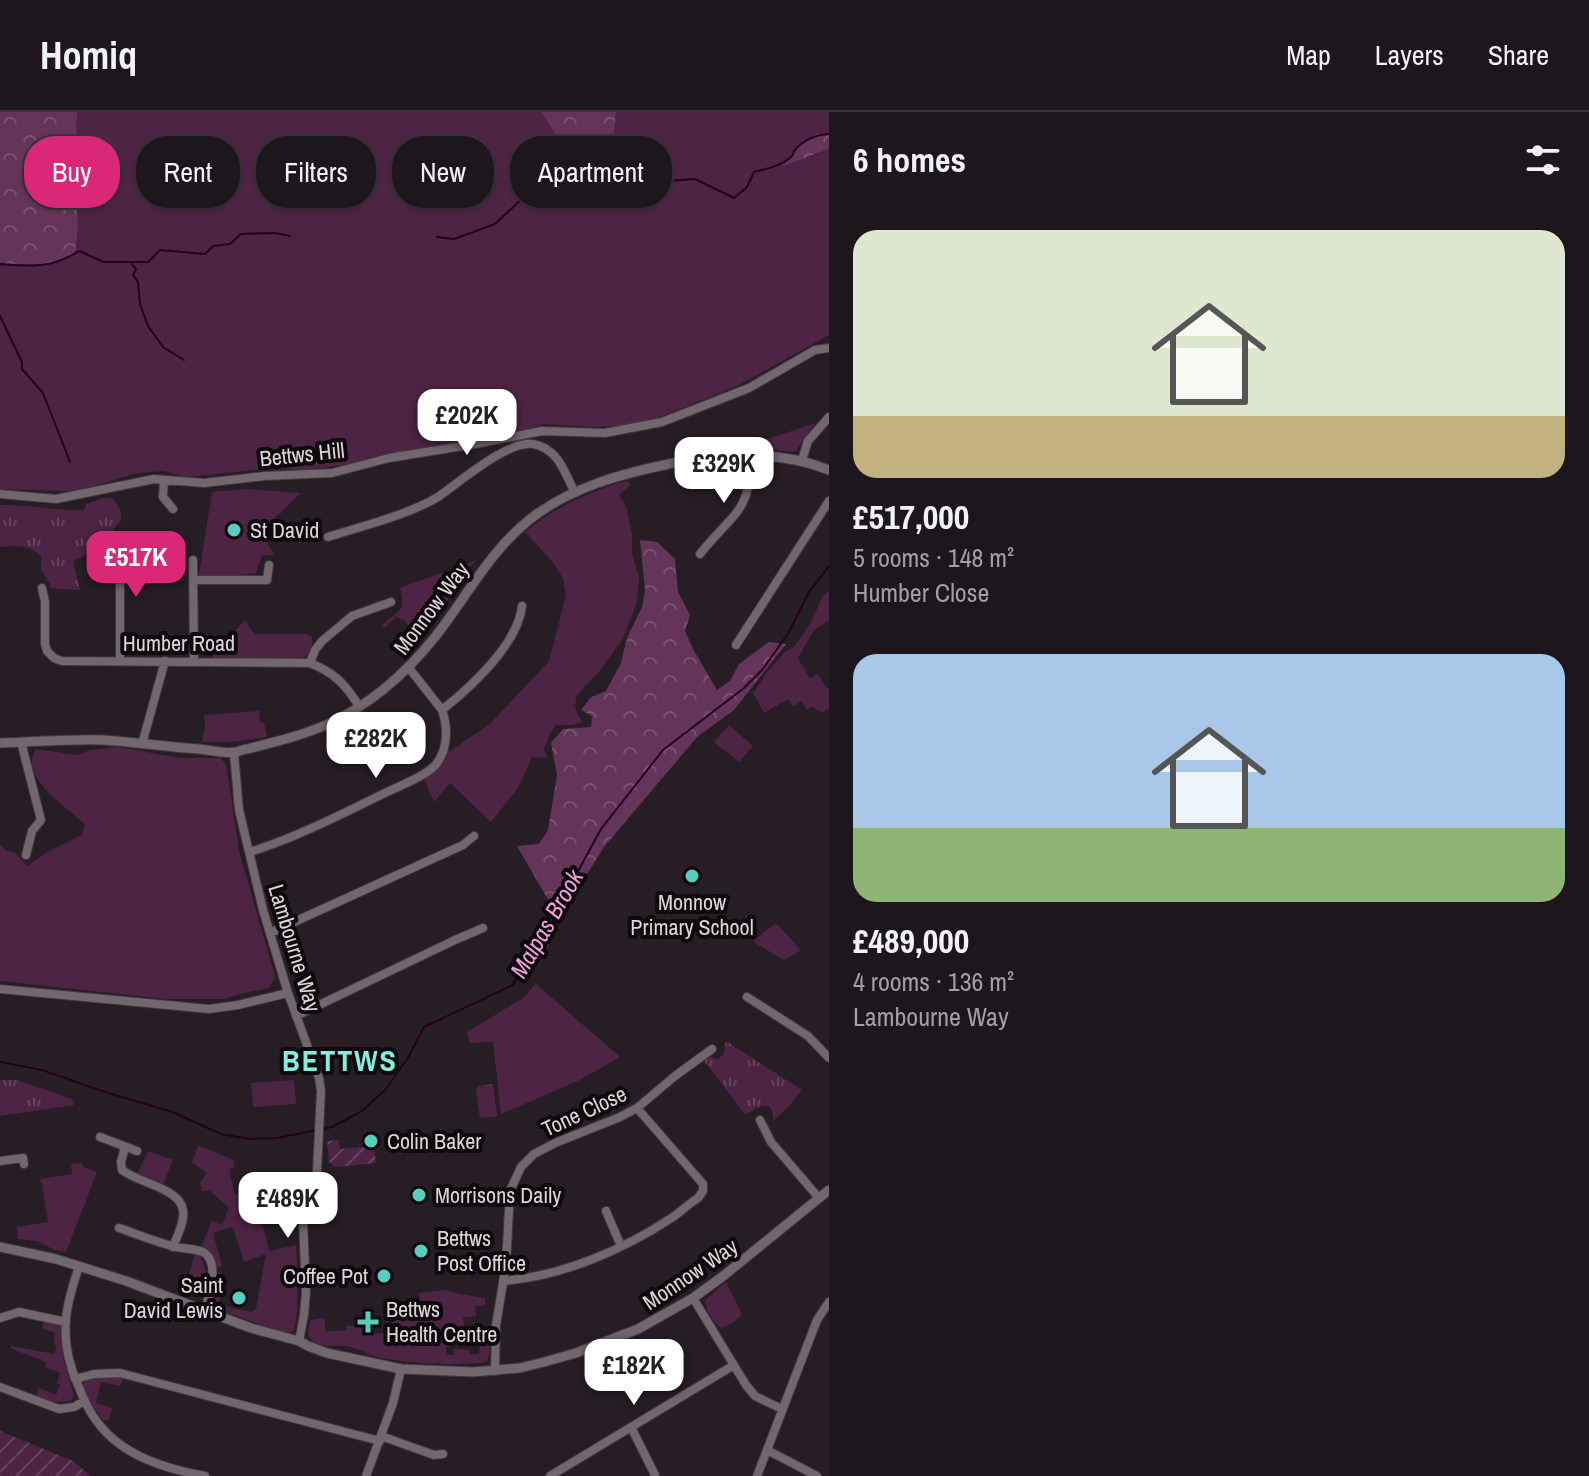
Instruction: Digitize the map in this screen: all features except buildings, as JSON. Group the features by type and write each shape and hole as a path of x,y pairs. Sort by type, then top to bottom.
{"street":[{"name":"Bettws Hill","path":"0,494 56,499 154,479 204,483 332,473 389,458 542,431 605,433 662,422 749,388 815,350 829,348"},
{"path":"802,460 808,441 829,417"},
{"path":"328,537 422,506 494,457 530,444 547,448 558,458 575,493"},
{"path":"700,554 738,514 745,502 751,454"},
{"name":"Monnow Way","path":"0,743 78,740 234,753 285,741 330,723 359,706 409,668 495,554 529,520 575,493 608,479 709,456 751,454 802,460 829,470"},
{"path":"164,480 163,497 173,509"},
{"path":"736,645 829,501"},
{"path":"116,544 120,556 120,661"},
{"path":"193,560 194,661"},
{"path":"193,580 267,580 269,565"},
{"name":"Humber Road","path":"42,588 45,644 47,651 62,661 310,663"},
{"path":"359,706 338,678 310,663 322,641 352,616 391,602"},
{"path":"442,710 487,668 507,643 521,618 522,606"},
{"path":"142,744 165,661"},
{"path":"250,852 298,836 435,766 444,751 446,730 442,710 409,668"},
{"path":"21,742 41,820 32,831 26,855"},
{"name":"Lambourne Way","path":"234,753 239,810 270,933 321,1091 317,1171 303,1220 306,1292 299,1341"},
{"path":"270,933 463,845 474,836"},
{"path":"296,1016 483,928"},
{"path":"0,989 209,1009 288,993"},
{"path":"747,997 808,1036 829,1058"},
{"name":"Tone Close","path":"495,1371 496,1325 509,1236 510,1191 521,1167 544,1148 637,1108 712,1049"},
{"path":"503,1281 526,1279 594,1259 672,1217 698,1198 703,1184 637,1108"},
{"path":"760,1120 771,1142 819,1198"},
{"path":"100,1137 137,1151"},
{"path":"125,1147 122,1170 171,1193 181,1204 182,1220 173,1247"},
{"path":"0,1161 23,1158 24,1164"},
{"name":"Monnow Way","path":"0,1247 126,1281 327,1353 401,1369 495,1371 576,1353 638,1329 693,1298 748,1258 829,1190"},
{"path":"606,1211 621,1246"},
{"path":"119,1228 173,1247 202,1252 208,1257 212,1284 204,1310"},
{"path":"79,1266 68,1307 67,1352 84,1401 95,1420 104,1432 128,1450 157,1464 205,1476"},
{"path":"693,1298 755,1396 782,1409"},
{"path":"757,1476 817,1320 829,1302"},
{"path":"0,1318 19,1312 66,1322"},
{"path":"550,1476 734,1365"},
{"path":"366,1476 393,1403 401,1369"},
{"path":"75,1379 94,1374 120,1373 380,1438 434,1455 443,1454"},
{"path":"0,1387 59,1409 74,1407 84,1401"},
{"path":"631,1427 655,1475"},
{"path":"767,1450 817,1476"}],"green space":[{"path":"0,112 78,112 77,136 24,136 24,208 77,208 75,254 56,263 39,266 0,264"},
{"path":"78,112 541,112 556,136 510,136 510,208 672,208 672,136 614,136 616,112 829,112 829,134 808,139 782,161 811,157 829,149 829,335 739,385 657,418 618,426 544,424 512,434 307,470 272,468 189,477 163,471 137,473 80,490 0,489 0,264 47,265 65,259 75,254 77,208 120,208 120,136 77,136"},
{"path":"541,112 616,112 614,136 556,136"},
{"path":"816,134 829,134 829,149 784,166 781,161 790,158 795,149"},
{"path":"815,423 796,451 749,447 750,445"},
{"path":"627,481 631,485 619,494 626,506 632,534 632,554 639,578 637,602 623,639 576,696 575,706 583,722 556,725 544,749 547,758 532,757 518,788 491,822 450,783 434,802 424,778 442,765 449,752 490,724 549,661 566,595 563,578 525,532 573,501"},
{"path":"246,489 301,493 261,531 274,555 262,555 256,573 199,575 212,492"},
{"path":"112,498 121,518 104,541 73,561 80,590 50,588 41,570 41,556 32,550 17,546 0,547 0,505 84,510 87,504"},
{"path":"640,540 657,542 675,559 678,592 690,615 685,631 717,690 730,681 739,664 769,642 786,644 734,710 697,737 604,847 561,916 545,953 550,903 517,846 539,844 548,830 557,775 551,743 563,729 591,727 592,716 581,710 591,697 606,691 621,663 627,638 642,607 645,590"},
{"path":"477,560 460,576 442,611 420,641 405,621 396,617 385,628 382,625 402,606 400,588"},
{"path":"829,591 829,621 814,630 798,658 810,679 818,674 829,688 829,709 817,711 813,706 806,710 802,701 793,706 788,699 764,713 753,693 768,671 786,651 794,647 809,626 824,594"},
{"path":"245,620 256,634 311,636 311,649 302,659 214,658 213,655 199,652 198,634 208,634 208,646 228,644 228,634 233,633"},
{"path":"259,711 260,723 264,722 267,737 202,742 204,715"},
{"path":"729,725 753,746 739,762 714,742"},
{"path":"118,747 181,758 220,758 226,764 239,851 275,976 269,988 224,999 167,999 0,981 0,845 15,853 27,866 82,835 85,824 39,781 32,760 36,749 78,755"},
{"path":"775,924 800,951 784,960 754,940"},
{"path":"536,984 620,1057 580,1080 501,1114 493,1042 470,1043 467,1032 523,998"},
{"path":"726,1041 802,1090 773,1121 771,1108 767,1106 745,1114 701,1057 718,1059 724,1053"},
{"path":"0,1080 17,1080 72,1099 74,1105 0,1116"},
{"path":"294,1080 296,1104 253,1107 251,1083"},
{"path":"493,1084 497,1116 480,1118 476,1090 479,1086"},
{"path":"339,1140 340,1149 374,1146 376,1163 335,1167 329,1162 327,1141"},
{"path":"198,1145 233,1160 235,1167 229,1169 235,1194 246,1192 251,1215 260,1213 269,1251 296,1245 298,1299 294,1331 278,1331 218,1309 214,1302 216,1279 223,1281 219,1303 251,1312 256,1309 266,1254 244,1262 233,1228 213,1233 222,1266 215,1268 209,1250 201,1248 212,1221 222,1225 229,1208 210,1191 202,1191 200,1183 207,1173 192,1162"},
{"path":"148,1151 173,1160 163,1184 137,1175"},
{"path":"81,1163 97,1172 66,1252 37,1241 18,1239 17,1227 48,1222 39,1179 72,1174 71,1164"},
{"path":"330,1181 331,1214 314,1215 319,1190"},
{"path":"195,1255 200,1255 203,1263 206,1286 200,1295 182,1294"},
{"path":"726,1282 742,1314 722,1328 710,1316 705,1300"},
{"path":"446,1290 485,1298 485,1305 475,1306 476,1316 463,1317 465,1338 450,1338 447,1355 454,1355 454,1349 479,1354 480,1337 471,1337 471,1329 490,1329 487,1361 444,1364 394,1360 346,1346 322,1345 309,1336 311,1320 324,1318 326,1332 361,1325 362,1335 394,1332 393,1320 417,1313 419,1293"},
{"path":"44,1321 60,1325 63,1357 74,1395 72,1400 62,1402 36,1396 39,1388 56,1395 60,1373 45,1367 46,1362 10,1348 54,1354 57,1345 54,1344 55,1333 42,1328"},
{"path":"124,1377 120,1386 101,1382 96,1403 112,1408 108,1421 103,1420 94,1407 83,1384 88,1379"},
{"path":"0,1431 73,1461 91,1476 0,1476"}],"waterway":[{"path":"437,237 454,239 495,224 528,193 567,168 577,167 586,172 613,159 642,164 667,181 695,179 734,198 747,187 754,172 784,162 805,141 829,134"},
{"path":"0,264 50,264 79,251 104,262 148,262 160,250 205,254 213,246 230,244 241,234 290,236"},
{"path":"132,264 136,269 133,275 138,282 140,304 148,326 163,347 184,360"},
{"path":"0,316 22,362 22,369 43,393 70,462"},
{"name":"Malpas Brook","path":"323,1129 362,1111 386,1089 424,1027 513,985 601,829 663,750 744,688 763,669 789,632 809,592 829,566"},
{"name":"Malpas Brook","path":"0,1062 42,1070 172,1112 221,1134 250,1139 277,1138 317,1130"}],"place":[{"name":"St David","path":"234,530"},
{"name":"Monnow Primary School","path":"692,876"},
{"name":"Colin Baker","path":"371,1141"},
{"name":"Morrisons Daily","path":"419,1195"},
{"name":"Bettws Post Office","path":"421,1251"},
{"name":"Coffee Pot","path":"384,1276"},
{"name":"Saint David Lewis","path":"239,1298"},
{"name":"Bettws Health Centre","path":"368,1322"}],"district":[{"name":"BETTWS","path":"340,1061"}]}
